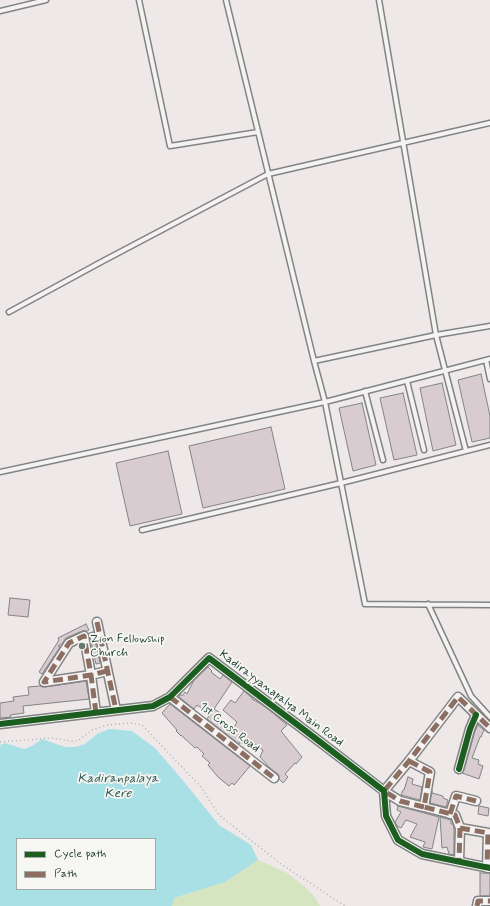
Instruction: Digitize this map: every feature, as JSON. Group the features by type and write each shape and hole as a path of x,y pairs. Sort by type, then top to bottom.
{"street":[{"path":"97,622 116,710"},
{"path":"96,713 91,675 84,636 69,643 44,682 91,675 107,671"},
{"name":"Kadirayyanapalya Main Road","path":"0,724 153,706 170,697 209,658 384,791"},
{"name":"1st Cross Road","path":"170,697 274,778"},
{"path":"460,828 488,833 489,868 422,854 398,840 386,816 384,791 458,697 490,728"},
{"path":"459,769 470,729 476,715"},
{"path":"408,761 430,772 424,807"},
{"path":"384,791 400,801 455,815 460,828 460,862"},
{"path":"450,814 456,796 476,801"},
{"path":"477,906 478,901 490,901"}],"lane":[{"path":"0,11 46,0"},
{"path":"139,0 170,146 258,132"},
{"path":"226,0 325,402 365,604 490,605"},
{"path":"379,0 436,335 466,451"},
{"path":"9,312 268,174 490,123"},
{"path":"314,361 436,335 490,326"},
{"path":"0,472 325,402 488,360 490,379"},
{"path":"407,381 424,450"},
{"path":"365,391 383,460"},
{"path":"142,530 341,483 490,445"},
{"path":"428,604 471,696 490,717"}],"path":[{"path":"0,742 51,738 78,741 92,730 107,725 131,723 142,726 201,787 219,815 282,864 345,906"}],"green space":[{"path":"258,860 287,873 314,896 320,906 172,906 174,898 225,882"}],"water":[{"name":"Kadiranpalaya Kere","path":"109,729 132,731 155,748 219,825 251,845 258,860 225,882 174,898 172,906 0,906 0,745 5,743 24,749 32,746 42,739 65,747 75,747 85,744 97,734"}],"building":[{"path":"481,374 490,416 490,438 472,442 458,380"},
{"path":"442,383 456,445 433,451 420,388"},
{"path":"403,393 417,455 394,460 380,398"},
{"path":"362,403 376,465 353,471 339,408"},
{"path":"271,427 285,489 203,508 189,446"},
{"path":"168,451 182,514 130,526 116,463"},
{"path":"10,598 30,600 28,617 8,615"},
{"path":"86,624 89,630 82,631 66,638 62,644 58,646 60,647 42,674 39,672 59,640 58,638"},
{"path":"93,632 100,663 96,664 89,633"},
{"path":"208,667 212,671 211,672 220,679 223,675 232,682 214,709 222,714 216,722 232,731 237,722 223,710 231,700 235,703 244,691 252,699 261,704 287,725 281,731 302,757 285,774 288,777 283,783 279,779 278,774 260,757 263,750 248,740 245,745 240,742 239,744 207,719 210,714 197,705 194,709 179,697 180,694 182,696 185,692 187,694 194,680"},
{"path":"86,681 89,699 23,706 24,713 10,715 11,717 0,718 0,703 14,701 13,697 29,695 28,687 45,687"},
{"path":"170,704 250,766 234,785 232,783 229,786 218,777 208,765 210,763 202,756 204,754 176,731 177,730 162,713"},
{"path":"478,725 484,730 472,758 479,760 478,764 483,766 479,779 462,773"},
{"path":"408,777 413,779 412,784 422,787 420,800 401,795"},
{"path":"432,791 432,793 443,796 443,798 448,800 446,807 430,803"},
{"path":"398,806 439,817 432,849 423,847 425,842 410,837 417,824 406,820 401,828 397,826 395,822 401,812 397,810"},
{"path":"479,806 489,808 488,816 478,814"},
{"path":"440,817 451,820 451,824 453,824 454,855 449,854 447,847 442,848"},
{"path":"480,873 490,873 490,896 480,896"}],"marked path":[{"path":"97,622 116,710"},
{"path":"96,713 91,675 84,636 69,643 44,682 91,675 107,671"},
{"path":"170,697 274,778"},
{"path":"424,807 400,801 384,791 458,697 490,728"},
{"path":"409,761 430,772 424,807 455,815 460,828 459,862"},
{"path":"450,814 456,796 476,801"},
{"path":"460,828 488,833 487,868"},
{"path":"477,906 478,901 490,901"}],"cycle path":[{"path":"0,724 153,706 170,697 209,658 384,791 386,816 398,840 422,854 490,868"},
{"path":"459,769 470,729 476,715"}],"place":[{"name":"Zion Fellowship Church","path":"82,646"}]}
